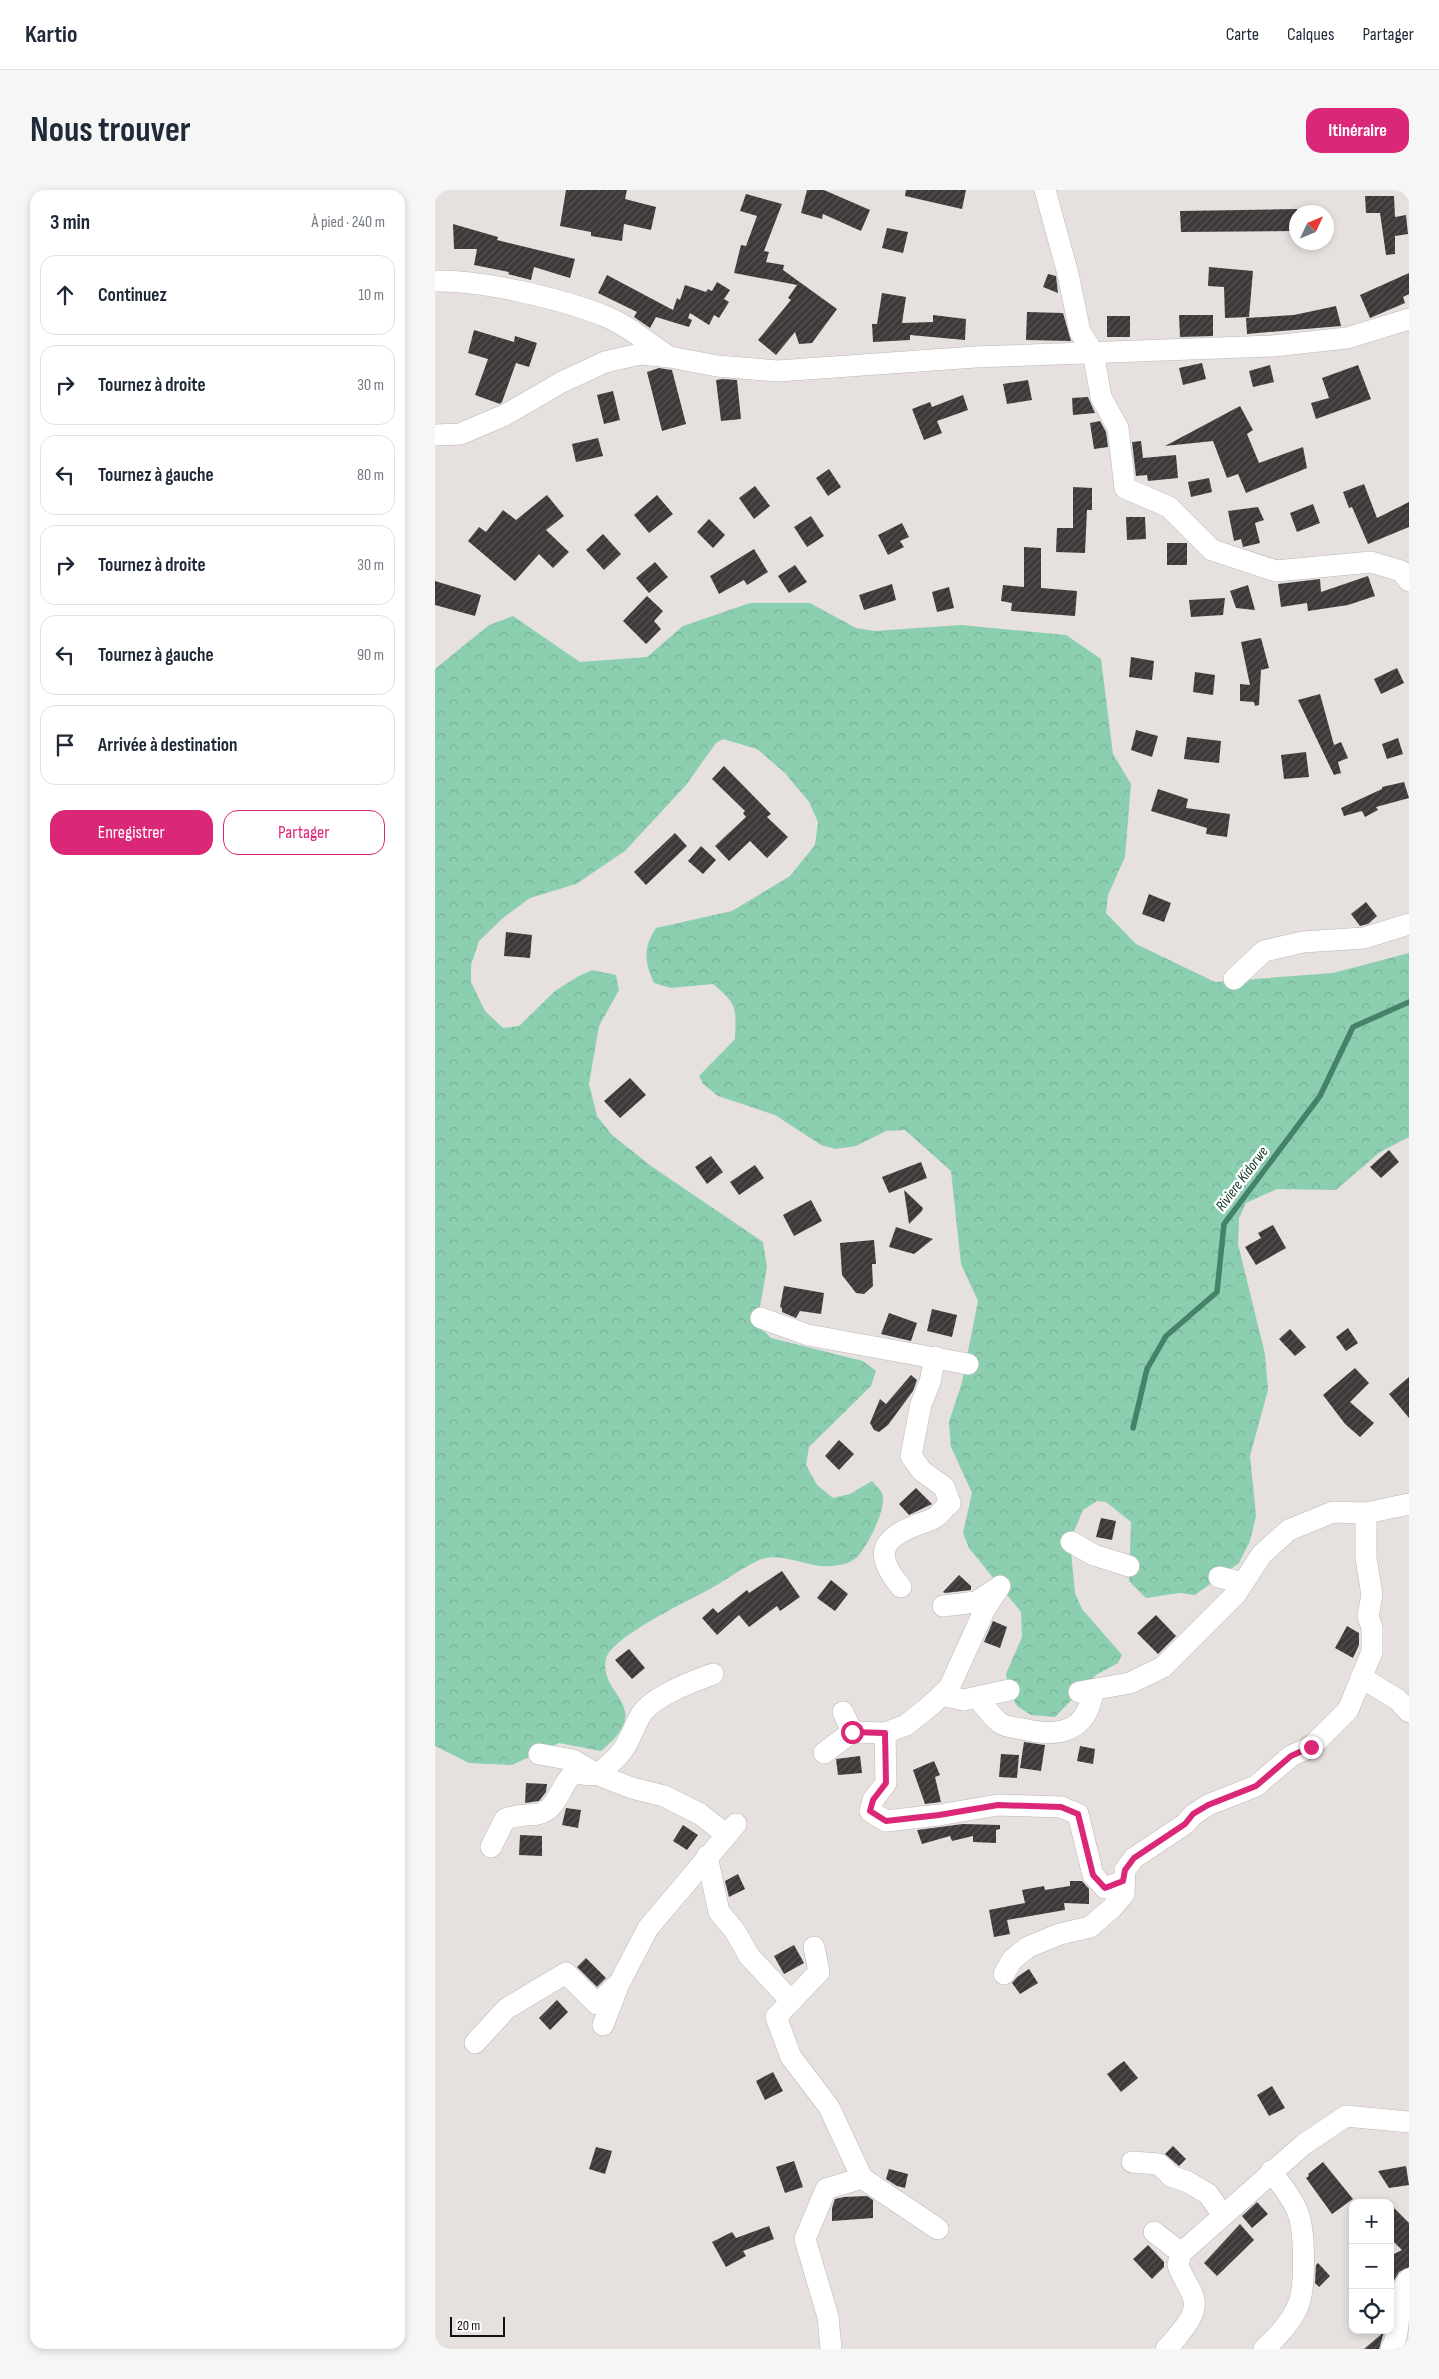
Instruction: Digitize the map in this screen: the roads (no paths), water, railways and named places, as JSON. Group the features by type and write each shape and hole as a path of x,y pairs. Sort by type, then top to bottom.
{"street":[{"path":"1045,190 1068,274 1080,332 1093,352 1101,397 1118,428 1125,488 1169,507 1212,550 1275,571 1371,562 1401,571 1409,581"},
{"path":"435,281 454,281 544,297 609,317 670,357"},
{"path":"435,435 459,434 505,415 562,382 605,362 640,354 670,357 717,366 778,370 1093,352 1183,351 1273,346 1347,338 1409,319"},
{"path":"1234,979 1264,951 1303,942 1364,938 1409,924"},
{"path":"761,1318 808,1334 968,1364"},
{"path":"901,1587 889,1573 883,1558 886,1544 897,1533 935,1518 950,1503 943,1487 922,1470 911,1456 921,1404 931,1382 935,1357"},
{"path":"977,1697 1002,1724 1032,1732 1062,1733 1083,1722 1092,1703 1086,1691 1130,1683 1163,1667 1187,1645 1243,1583 1262,1554 1289,1530 1333,1512 1366,1513 1409,1504"},
{"path":"1004,1974 1012,1960 1028,1947 1060,1934 1091,1927 1124,1894 1123,1881 1125,1870 1134,1858 1185,1824 1193,1814 1208,1805 1256,1786 1291,1756 1311,1747 1348,1710 1372,1652 1372,1628 1368,1616 1373,1595 1366,1558 1366,1513"},
{"path":"1071,1542 1094,1555 1129,1566"},
{"path":"1219,1577 1243,1583"},
{"path":"824,1753 852,1732 885,1733 906,1724 942,1695 949,1688 985,1608 1000,1586 976,1602 943,1606"},
{"path":"491,1847 505,1819 520,1814 540,1814 553,1803 570,1777 577,1774 596,1774 617,1757 634,1733 639,1717 646,1708 677,1689 713,1674"},
{"path":"1361,1677 1397,1700 1409,1712"},
{"path":"942,1695 964,1700 1009,1690"},
{"path":"843,1712 852,1732"},
{"path":"885,1733 886,1783 873,1800 870,1811 890,1829 939,1815 998,1805 1061,1807 1078,1814 1093,1875 1105,1888 1123,1881"},
{"path":"539,1754 573,1760 596,1774 632,1788 665,1796 731,1830 707,1856 648,1928 620,1982 603,2025"},
{"path":"707,1856 719,1912 735,1931 749,1956 791,2001"},
{"path":"814,1947 819,1972 776,2017 791,2056 829,2107 861,2178 938,2229"},
{"path":"475,2043 506,2009 558,1969 597,2004 620,1982"},
{"path":"1166,2349 1189,2321 1195,2306 1192,2294 1178,2265 1181,2253 1271,2171 1303,2145 1346,2116 1409,2122"},
{"path":"1131,2162 1159,2164 1171,2176 1188,2182 1208,2194 1223,2215"},
{"path":"1265,2349 1283,2332 1300,2301 1303,2266 1303,2227 1298,2210 1271,2171"},
{"path":"831,2349 828,2317 805,2239 827,2189 861,2178"},
{"path":"1154,2232 1181,2253"},
{"path":"1391,2349 1396,2341 1405,2284 1409,2280"}],"waterway":[{"name":"Riviere Kidorwe","path":"1133,1428 1147,1369 1166,1336 1217,1292 1224,1224 1320,1096 1353,1027 1409,1002"}]}
